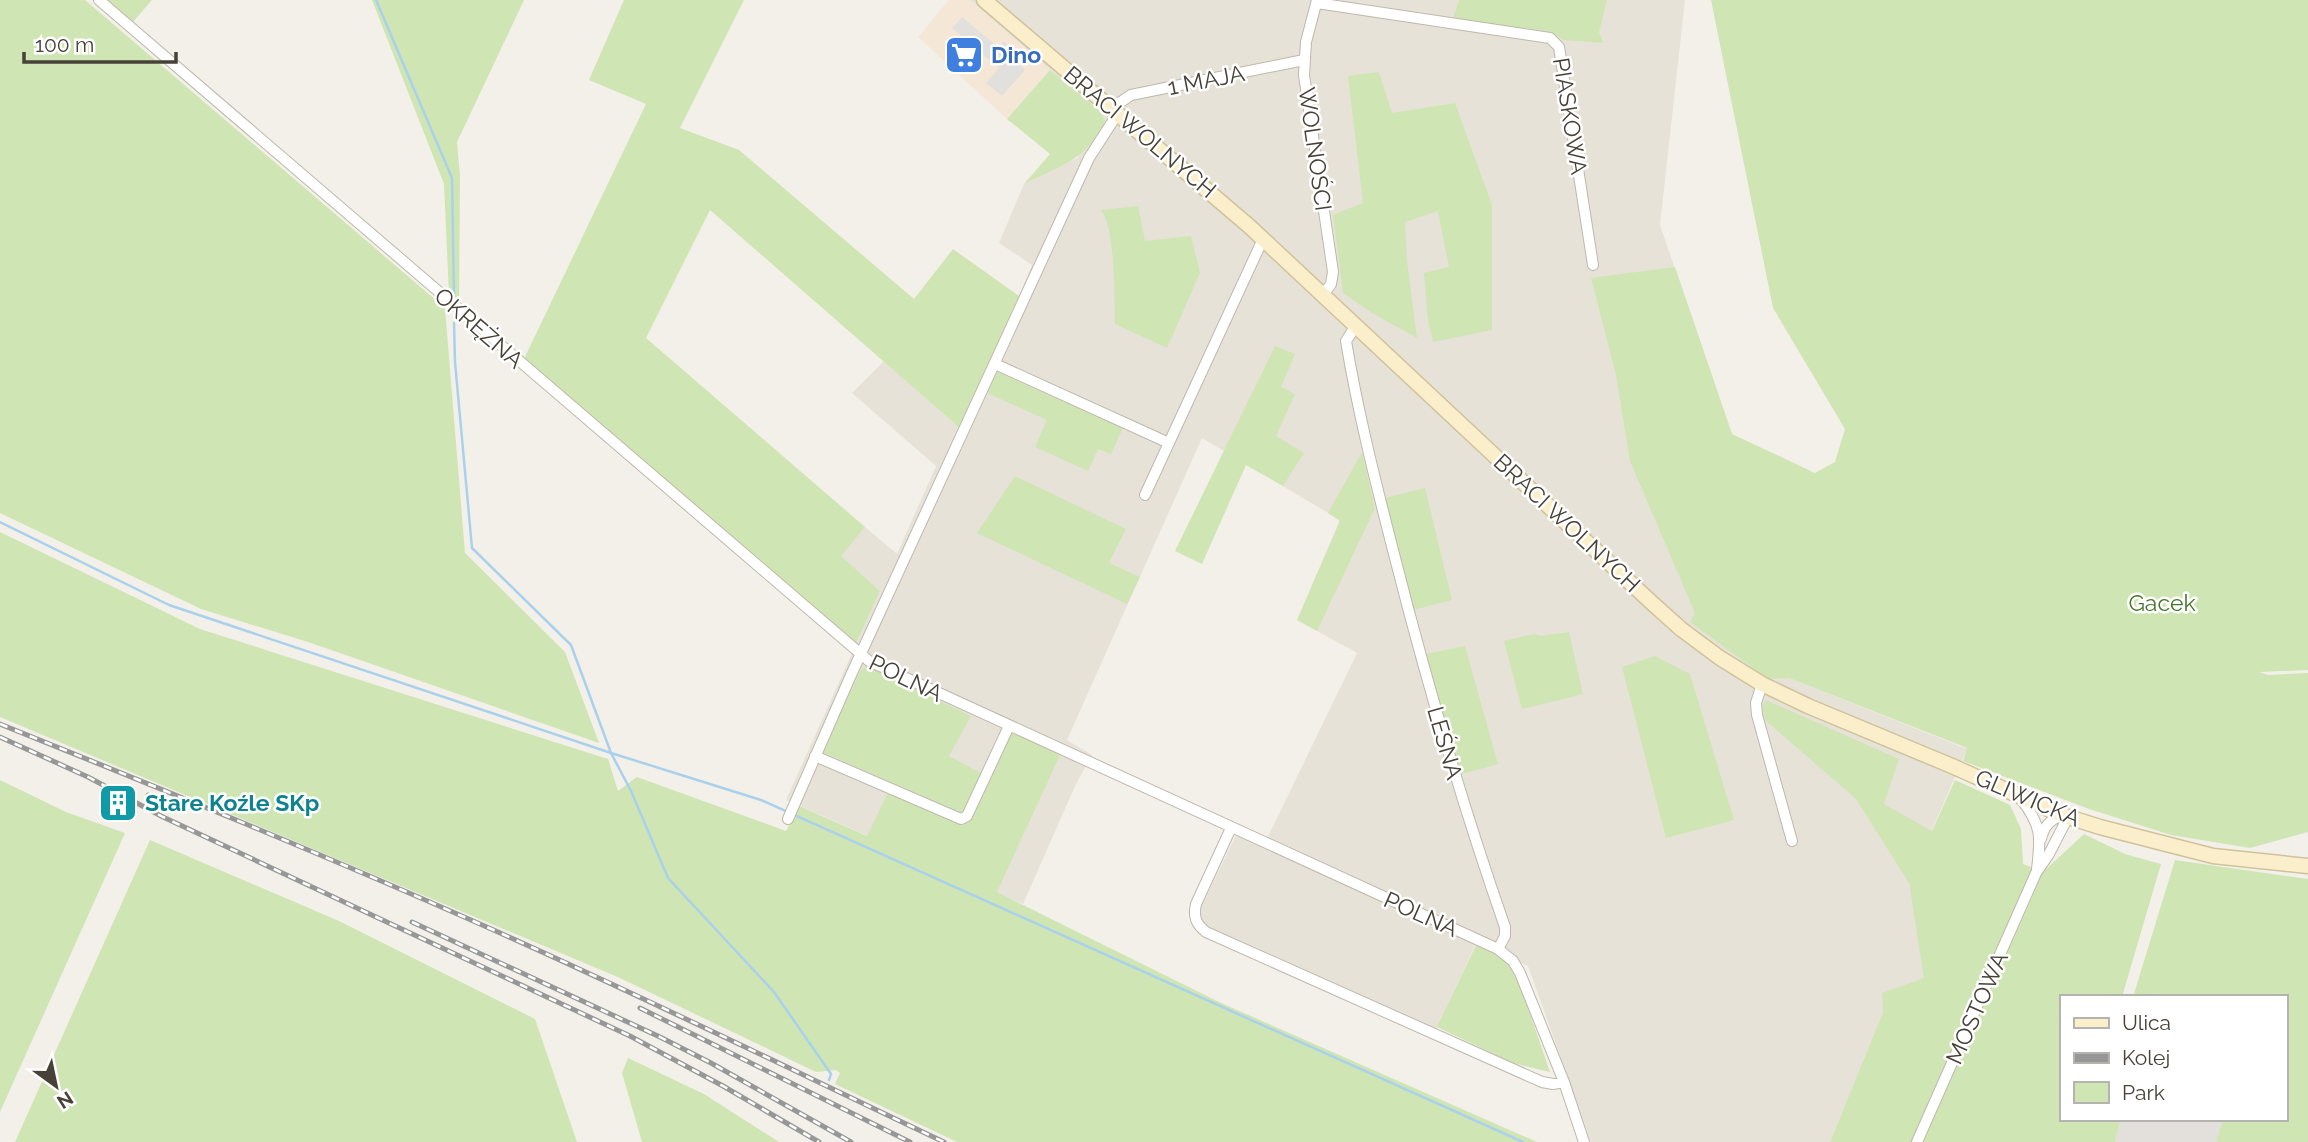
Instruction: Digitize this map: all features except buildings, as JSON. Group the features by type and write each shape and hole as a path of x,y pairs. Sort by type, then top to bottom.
{"main road":[{"name":"BRACI WOLNYCH","path":"984,0 1263,239 1665,615 1720,658 1762,684"},
{"name":"GLIWICKA","path":"1762,684 2065,816 2213,856 2308,866"}],"street":[{"name":"OKRĘŻNA","path":"99,0 860,655"},
{"name":"WOLNOŚCI","path":"1317,2 1306,41 1304,75 1333,272 1331,284 1322,296"},
{"name":"PIASKOWA","path":"1317,2 1550,38 1555,41 1559,47 1593,265"},
{"name":"1 MAJA","path":"1115,111 1130,94 1304,60"},
{"name":"POLNA","path":"1115,111 1089,158 860,655 878,666 1498,949"},
{"path":"1145,495 1263,239"},
{"name":"LEŚNA","path":"1355,327 1346,341 1368,452 1444,740 1505,927 1505,937 1498,949"},
{"path":"995,364 1169,443"},
{"path":"789,814 860,655"},
{"path":"1762,684 1756,703 1757,715 1792,841"},
{"path":"815,756 961,819 967,816 1009,726"},
{"path":"2020,798 2037,825 2040,839"},
{"path":"2040,839 2043,829 2052,819 2065,816"},
{"name":"MOSTOWA","path":"1917,1142 2036,873 2049,855 2065,816"},
{"path":"1231,828 1194,912 1200,927 1206,932 1542,1082 1564,1082"},
{"name":"MOSTOWA","path":"2036,873 2040,839"},
{"path":"1498,949 1510,957 1519,970 1564,1082 1584,1142"}],"shaded area":[{"path":"949,0 970,0 1050,70 1007,119 918,37"},
{"path":"970,0 1685,0 1660,225 1732,434 1789,678 1967,749 1909,883 1925,979 1883,1012 1830,1142 1591,1142 1528,966 1476,943 1435,1033 1193,924 1237,833 1264,845 1357,653 1297,620 1340,520 1202,438 1067,740 1092,755 1076,784 1023,904 786,800 880,591 840,556 865,527 897,554 936,466 852,393 884,361 961,429 1032,265 999,243 1024,184 1077,158 1105,121 1101,111"},
{"path":"962,17 998,47 1004,41 1024,58 1019,64 1025,70 1002,96 986,83 999,68 952,28"},
{"path":"2120,1121 2222,1121 2216,1142 2115,1142"}],"green space":[{"path":"0,0 85,0 445,308 465,553 565,652 599,743 308,642 201,609 0,513"},
{"path":"107,0 152,0 133,22"},
{"path":"372,0 524,0 457,142 460,176 459,304 449,295 444,184"},
{"path":"624,0 744,0 680,128 739,150 914,299 953,249 1022,298 961,429 710,210 646,338 865,527 841,556 880,591 856,644 524,359 646,104 589,80"},
{"path":"1459,0 1607,0 1599,32 1603,43 1564,40 1548,31 1453,19"},
{"name":"Gacek","path":"1711,0 2308,0 2308,670 2259,672 2268,675 2308,673 2308,832 2250,848 2171,835 2089,809 1963,761 1967,748 1789,678 1768,679 1690,622 1695,613 1630,461 1616,375 1591,278 1675,267 1732,434 1815,473 1835,462 1845,429 1773,308"},
{"path":"1050,70 1101,111 1105,121 1098,134 1081,153 1060,167 1024,184 1050,154 1007,119"},
{"path":"1379,72 1392,113 1455,103 1492,205 1492,330 1433,342 1428,322 1424,273 1449,267 1438,211 1405,222 1417,338 1343,293 1333,215 1363,203 1348,76"},
{"path":"1138,206 1145,241 1191,236 1200,273 1167,348 1115,324 1112,247 1106,219 1101,210"},
{"path":"1275,346 1295,354 1281,387 1295,394 1276,436 1304,453 1283,486 1246,465 1202,564 1175,551"},
{"path":"997,372 1123,428 1111,454 1098,449 1088,471 1035,447 1047,420 987,393"},
{"path":"1362,452 1375,508 1317,631 1297,620 1340,521 1328,513"},
{"path":"1015,476 1126,529 1109,563 1140,577 1127,604 977,533"},
{"path":"1425,488 1452,600 1413,610 1385,498"},
{"path":"0,532 200,629 608,759 618,791 637,777 786,831 799,806 867,836 889,791 961,823 1011,730 1060,755 997,892 1219,1002 1537,1142 957,1142 835,1084 840,1073 836,1070 816,1072 620,978 0,717"},
{"path":"1569,632 1583,694 1522,709 1504,641 1534,634 1541,636"},
{"path":"1465,646 1498,764 1458,775 1426,654"},
{"path":"1655,656 1690,674 1734,820 1666,838 1622,667"},
{"path":"866,666 971,716 949,756 984,772 962,813 822,752 860,671"},
{"path":"1766,700 1899,759 1884,804 1932,831 1955,780 2010,805 2021,829 2023,864 2043,872 2084,834 2125,854 2161,864 2123,995 2060,995 2060,1121 2120,1121 2115,1142 1830,1142 1883,1012 1882,993 1924,978 1909,883 1856,799 1765,720 1762,707"},
{"path":"0,780 66,812 125,833 0,1112"},
{"path":"150,840 339,921 535,1019 577,1142 15,1142"},
{"path":"2175,860 2308,879 2308,1142 2216,1142 2222,1121 2287,1121 2287,995 2134,995"},
{"path":"1477,943 1511,958 1550,1072 1513,1063 1437,1027"},
{"path":"628,1058 704,1094 779,1142 642,1142 622,1073"}],"waterway":[{"path":"376,0 452,178 454,296"},
{"path":"454,323 455,362 472,548 571,645 611,753 631,791 668,878 774,992 831,1074 829,1080"},
{"path":"0,522 169,605 611,753 761,800 1523,1142"}],"railway":[{"path":"0,724 306,849 489,928 944,1142"},
{"path":"0,737 88,777 163,817 630,1036 819,1142"},
{"path":"148,795 177,808"},
{"path":"412,922 660,1037 851,1142"},
{"path":"640,1008 910,1142"}],"place":[{"name":"Dino","path":"964,55"},
{"name":"Stare Koźle SKp","path":"118,803"}]}
